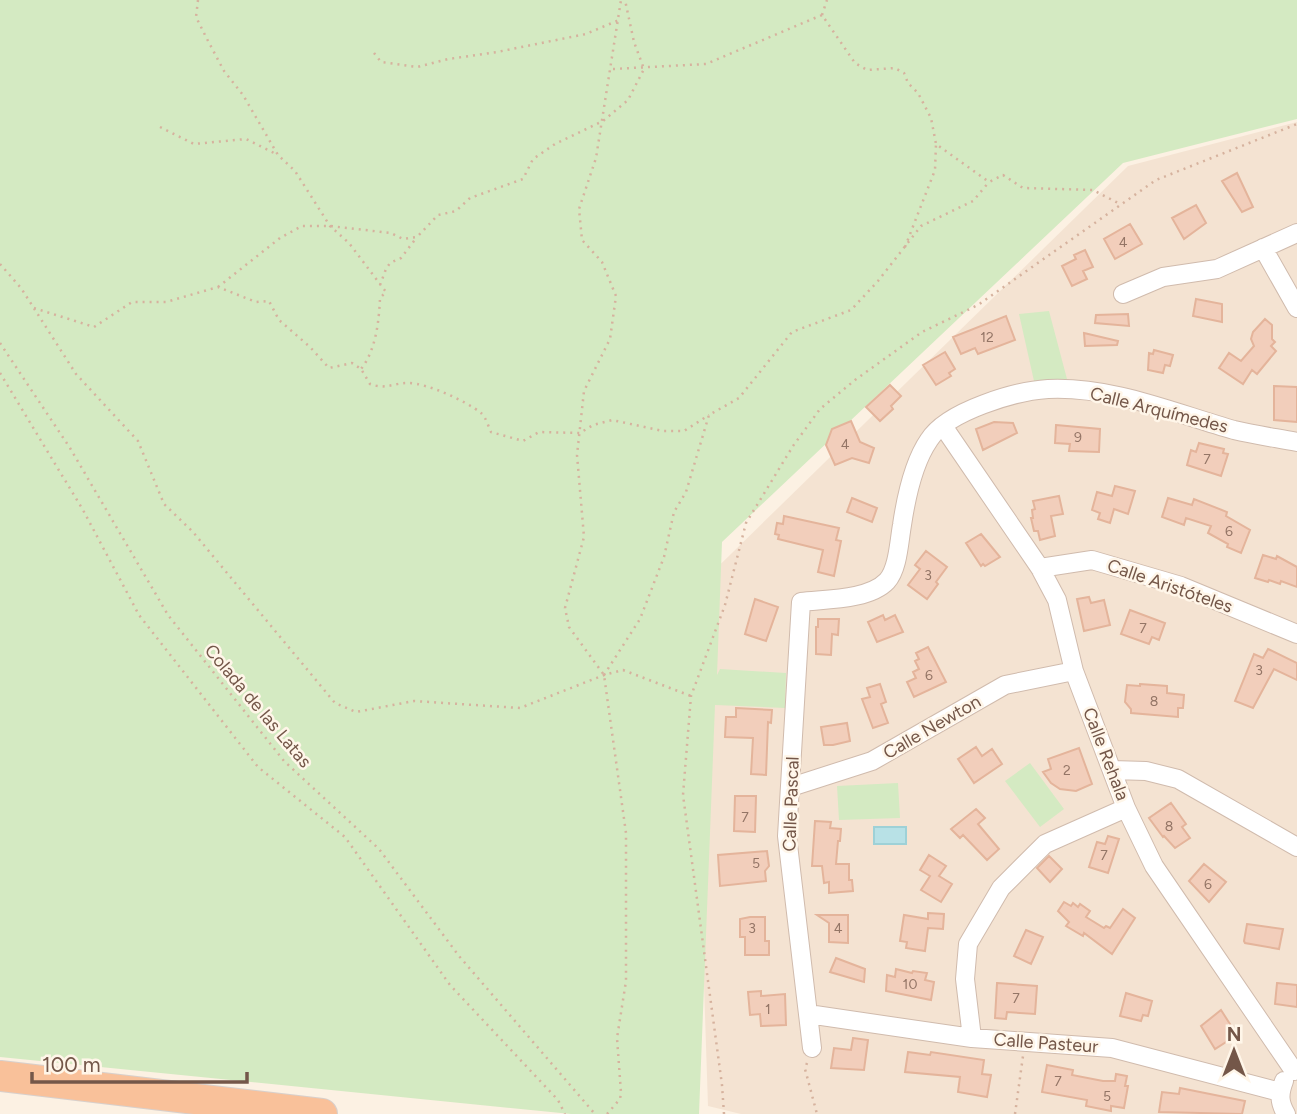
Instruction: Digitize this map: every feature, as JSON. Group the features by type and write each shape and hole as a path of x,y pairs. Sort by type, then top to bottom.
{"highway":[{"path":"0,1076 322,1114"}],"street":[{"path":"1123,294 1163,276 1217,269 1297,233"},
{"path":"1264,248 1297,308"},
{"name":"Calle Arquímedes","path":"943,426 965,412 1011,396 1048,389 1095,391 1237,430 1297,442"},
{"name":"Calle Rehala","path":"943,426 1041,568 1057,600 1074,671 1126,808 1154,866 1295,1071"},
{"name":"Calle Pascal","path":"812,1048 787,836 801,602 870,594 888,580 896,559 908,489 929,439 943,426"},
{"name":"Calle Aristóteles","path":"1041,568 1092,560 1181,586 1297,634"},
{"name":"Calle Newton","path":"791,787 872,761 1005,685 1074,671"},
{"path":"1112,770 1146,771 1178,779 1297,847"},
{"path":"972,1038 965,979 968,944 1001,888 1045,844 1126,808"},
{"name":"Calle Pasteur","path":"808,1014 972,1038 1112,1048 1280,1091"},
{"path":"1286,1114 1281,1105 1280,1091 1285,1080 1295,1071"}],"path":[{"path":"198,0 196,17 206,40 224,71 243,95 278,155 295,172 330,226 349,243 386,292 380,298 372,348 362,369"},
{"path":"607,1114 620,1099 621,1093 617,1038 626,981 626,833 604,675 569,627 565,608 584,537 577,455 584,391 610,339 616,296 602,262 582,240 579,209 596,158 623,0"},
{"path":"380,285 390,263 401,258 438,215 456,211 471,198 523,179 533,159 555,144 603,121 628,100 643,69 623,0"},
{"path":"612,69 706,64 822,15 827,0"},
{"path":"822,15 855,63 867,70 895,68 904,73 931,118 936,144 935,170 904,250"},
{"path":"374,53 381,62 417,67 586,34 619,20"},
{"path":"218,287 256,302 269,301 279,320 310,347 328,368 352,363 362,369 370,384 383,388 406,383 419,384 457,399 484,414 491,432 523,441 539,432 580,433 593,425 612,420 663,430 684,431 739,398 792,332 851,310 904,250 921,226 973,201 989,182 1003,175 1023,187 1093,190 1119,204 1156,180 1297,124"},
{"path":"160,127 194,144 246,139 278,155"},
{"path":"936,144 989,182"},
{"path":"34,308 94,327 132,302 166,302 218,287 280,238 302,226 330,226 391,233 403,239 417,237"},
{"path":"0,264 21,288 76,374 138,441 164,505 193,532 335,703 356,712 414,701 520,708 622,670 691,696"},
{"name":"Colada de las Latas","path":"0,343 70,448 169,615 284,761 379,849 459,956 595,1114"},
{"path":"0,373 83,510 139,615 258,767 345,837 450,985 558,1100 565,1114"},
{"path":"604,675 640,619 664,558 674,512 686,492 709,415"},
{"path":"1015,1114 1024,1042"},
{"path":"812,1048 805,1069 817,1114"}],"shaded area":[{"path":"1297,122 1297,1114 741,1114 708,1106 691,593 1128,166"}],"green space":[{"path":"0,0 1297,0 1297,119 1123,163 722,542 717,675 720,669 786,673 785,708 715,705 699,1114 571,1114 0,1057"},
{"path":"1049,311 1067,379 1034,381 1019,314"},
{"path":"1030,763 1064,809 1040,827 1005,781"},
{"path":"898,783 900,818 839,820 837,786"}],"water":[{"path":"874,827 906,827 906,844 874,844"}],"building":[{"path":"1237,173 1253,207 1242,212 1222,181"},
{"path":"1196,205 1206,223 1184,239 1172,218"},
{"path":"1130,224 1142,244 1115,259 1104,239"},
{"path":"1085,250 1093,267 1083,271 1087,279 1072,286 1062,266 1076,259 1074,255"},
{"path":"1196,299 1222,304 1222,322 1193,316"},
{"path":"1128,314 1129,326 1095,323 1096,315"},
{"path":"1006,316 1015,340 978,354 975,348 961,354 953,337"},
{"path":"1265,319 1272,325 1272,339 1275,342 1271,346 1276,351 1257,374 1252,370 1243,384 1219,368 1229,353 1241,361 1254,346 1251,339 1253,332"},
{"path":"1084,333 1118,341 1117,345 1085,346"},
{"path":"1154,350 1173,355 1170,366 1165,365 1163,373 1148,370 1149,353 1153,354"},
{"path":"945,352 955,369 949,373 951,376 936,385 923,365"},
{"path":"890,385 901,396 891,406 893,409 880,421 866,407"},
{"path":"1274,386 1297,387 1297,422 1274,420"},
{"path":"851,421 860,442 874,448 869,463 852,458 835,465 826,445 832,429"},
{"path":"994,422 1013,423 1017,433 983,450 976,429"},
{"path":"1056,425 1100,429 1099,452 1069,451 1070,444 1055,443"},
{"path":"1199,443 1224,449 1223,453 1228,454 1221,476 1187,465 1191,450 1196,452"},
{"path":"1115,486 1135,491 1128,514 1114,509 1110,523 1098,519 1100,513 1092,510 1097,492 1112,496"},
{"path":"1059,496 1063,514 1051,516 1055,536 1040,540 1038,531 1034,531 1031,518 1032,510 1035,509 1033,501"},
{"path":"852,498 877,508 872,522 847,512"},
{"path":"1168,498 1192,505 1194,499 1227,512 1226,516 1250,530 1241,553 1227,547 1228,544 1208,533 1211,526 1186,518 1184,525 1162,517"},
{"path":"784,516 839,528 836,540 841,541 834,576 818,572 823,550 778,539 779,535 775,534 777,523 783,524"},
{"path":"981,534 1000,557 985,566 981,566 966,543"},
{"path":"926,551 947,567 927,599 908,585 920,569 915,565"},
{"path":"1263,555 1276,559 1277,556 1297,567 1297,587 1281,581 1280,584 1255,578"},
{"path":"1089,597 1091,603 1104,600 1110,625 1084,631 1077,599"},
{"path":"755,599 778,607 766,641 745,634"},
{"path":"1130,610 1165,623 1159,640 1152,637 1149,644 1121,634"},
{"path":"883,615 885,620 895,615 903,632 877,642 868,622"},
{"path":"818,619 839,619 838,635 832,634 831,655 816,654"},
{"path":"928,647 946,682 914,697 907,682 916,678 913,672 919,669 915,661 919,659 916,653"},
{"path":"1268,649 1297,663 1297,680 1274,669 1253,708 1235,701 1254,654 1263,658"},
{"path":"880,684 886,702 881,704 888,723 873,728 862,699 870,697 867,688"},
{"path":"1127,685 1167,686 1167,693 1184,695 1183,708 1178,708 1178,717 1131,713 1125,702"},
{"path":"736,708 772,710 771,723 768,722 766,775 751,774 753,738 725,737 726,717 736,717"},
{"path":"847,723 850,741 824,745 821,727"},
{"path":"976,747 982,756 992,749 1002,764 974,783 958,759"},
{"path":"1079,748 1092,784 1076,791 1060,789 1051,783 1043,772 1051,769 1048,759"},
{"path":"735,796 756,796 755,832 734,831"},
{"path":"1171,803 1186,824 1182,827 1190,838 1175,848 1149,818"},
{"path":"976,809 985,818 978,824 999,849 987,860 963,835 960,838 951,829"},
{"path":"815,821 831,822 830,828 841,829 836,864 849,864 849,880 852,880 853,891 829,893 829,882 824,883 822,866 812,866"},
{"path":"1108,836 1119,839 1108,873 1089,867 1097,842 1105,844"},
{"path":"767,851 769,866 765,871 766,881 720,886 718,855"},
{"path":"929,855 946,866 939,876 952,884 941,902 921,890 930,876 920,870"},
{"path":"1049,856 1062,869 1050,882 1037,868"},
{"path":"1204,864 1226,882 1209,902 1189,881"},
{"path":"1064,902 1078,907 1080,904 1090,911 1086,917 1104,928 1110,928 1123,909 1135,918 1112,954 1084,933 1083,936 1066,926 1069,922 1058,911"},
{"path":"928,913 944,914 943,929 928,928 925,951 906,948 907,942 900,941 904,915 928,919"},
{"path":"817,915 848,915 848,943 829,942 829,923"},
{"path":"765,917 765,941 769,941 769,955 745,955 745,937 740,937 740,919"},
{"path":"1247,924 1283,929 1279,949 1245,943"},
{"path":"1026,930 1043,937 1031,964 1014,956"},
{"path":"836,958 865,969 864,982 830,972"},
{"path":"896,969 927,973 925,980 934,982 931,1000 886,991 887,975 895,977"},
{"path":"997,983 1037,986 1035,1014 1007,1012 1006,1019 995,1018"},
{"path":"1277,983 1297,985 1297,1007 1275,1004"},
{"path":"761,991 761,996 785,994 786,1025 761,1026 760,1014 750,1015 748,992"},
{"path":"1126,993 1152,1001 1148,1016 1143,1015 1141,1021 1120,1016"},
{"path":"1221,1010 1237,1035 1215,1049 1201,1026"},
{"path":"853,1038 868,1040 864,1070 831,1068 834,1048 851,1050"},
{"path":"908,1052 930,1055 931,1052 984,1060 982,1074 991,1075 987,1097 958,1092 960,1077 905,1072"},
{"path":"1047,1065 1073,1070 1072,1075 1103,1081 1115,1081 1116,1074 1127,1076 1124,1108 1111,1106 1111,1111 1086,1106 1087,1100 1042,1092"},
{"path":"1180,1088 1245,1101 1242,1114 1159,1112 1162,1092 1179,1094"}]}
